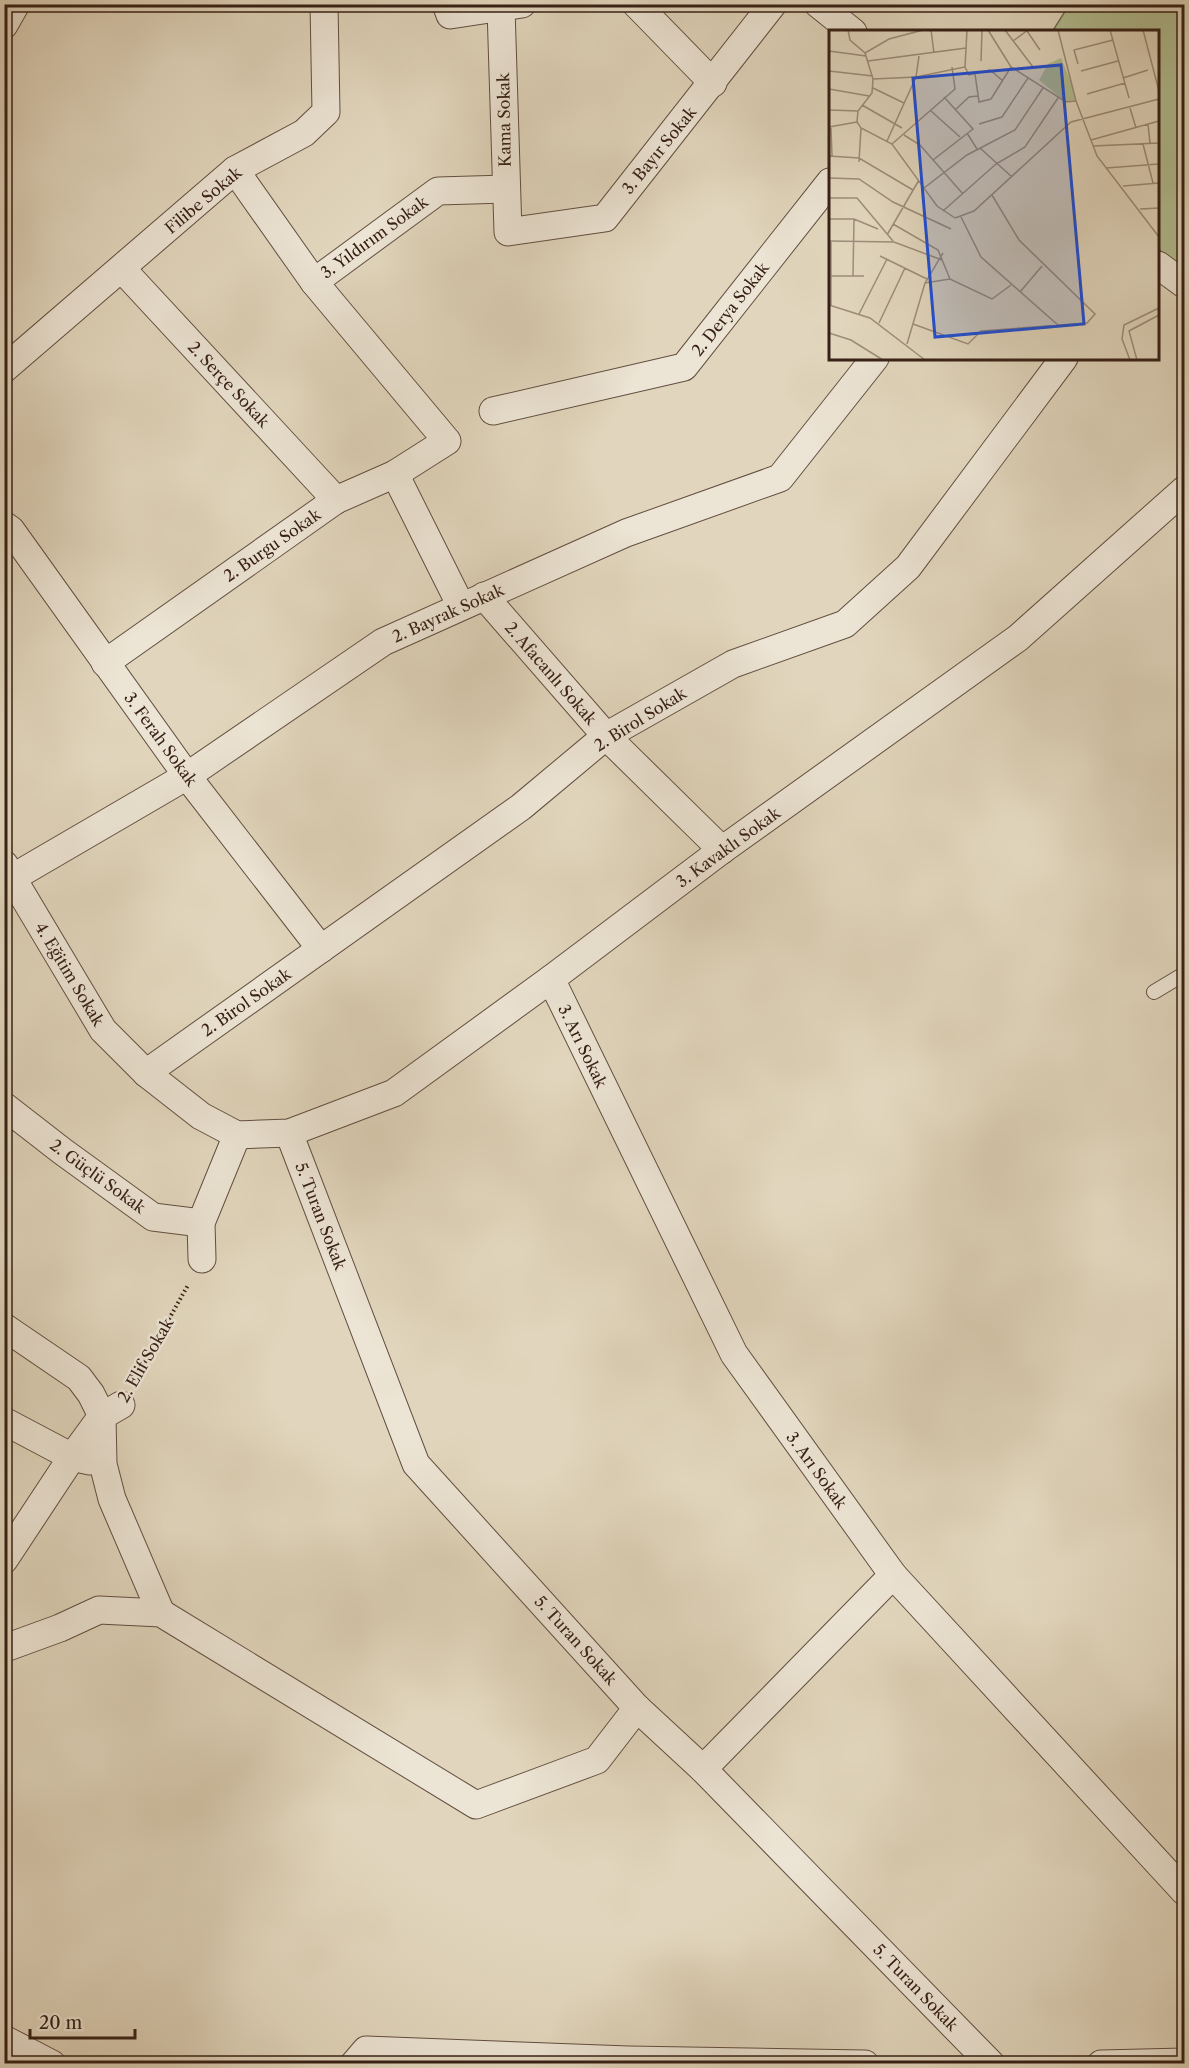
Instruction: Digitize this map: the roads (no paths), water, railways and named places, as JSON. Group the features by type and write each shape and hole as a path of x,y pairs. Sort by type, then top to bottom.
{"street":[{"path":"4,25 16,4"},
{"name":"Filibe Sokak","path":"4,369 235,170 304,133 326,112 324,4"},
{"path":"636,4 713,83"},
{"name":"3. Bayır Sokak","path":"508,232 605,218 773,4"},
{"path":"818,4 850,30"},
{"name":"Kama Sokak","path":"448,10 511,6 506,189 508,232"},
{"name":"3. Yıldırım Sokak","path":"235,170 314,282 447,441"},
{"name":"2. Derya Sokak","path":"493,411 684,367 829,185"},
{"name":"3. Yıldırım Sokak","path":"314,282 438,191 506,189"},
{"path":"1159,266 1185,284"},
{"name":"2. Serçe Sokak","path":"122,269 336,500"},
{"name":"2. Bayrak Sokak","path":"8,871 187,776 382,642 626,533 780,478 873,360"},
{"name":"2. Birol Sokak","path":"146,1073 521,807 606,736 733,664 845,624 908,567 1063,360"},
{"name":"2. Burgu Sokak","path":"105,663 336,500 396,474 447,441"},
{"name":"2. Afacanlı Sokak","path":"396,474 473,601 722,850"},
{"name":"3. Kavaklı Sokak","path":"237,1135 289,1133 394,1093 551,979 722,850 1018,638 1185,490"},
{"name":"3. Ferah Sokak","path":"4,525 11,530 187,776 321,949"},
{"name":"4. Eğitim Sokak","path":"8,871 103,1030 146,1073 201,1116 237,1135"},
{"name":"3. Arı Sokak","path":"551,979 734,1354 893,1575 1185,1891"},
{"name":"2. Güçlü Sokak","path":"4,1106 153,1217 201,1223"},
{"name":"5. Turan Sokak","path":"289,1133 416,1464 637,1708 703,1769 991,2064"},
{"path":"202,1259 201,1223 237,1135"},
{"path":"4,1327 79,1378 91,1394 112,1411 101,1443 103,1464 112,1499 161,1613"},
{"name":"2. Elif Sokak","path":"4,1560 72,1457 112,1411"},
{"path":"4,1420 72,1457 103,1464"},
{"path":"703,1769 893,1575"},
{"path":"4,1645 8,1647 60,1628 99,1610 161,1613 476,1805 597,1760 637,1708"},
{"path":"4,2038 52,2064"},
{"path":"354,2064 366,2050 628,2060 865,2064"},
{"path":"1101,2064 1185,2062"}],"lane":[{"path":"1154,992 1185,974"}]}
